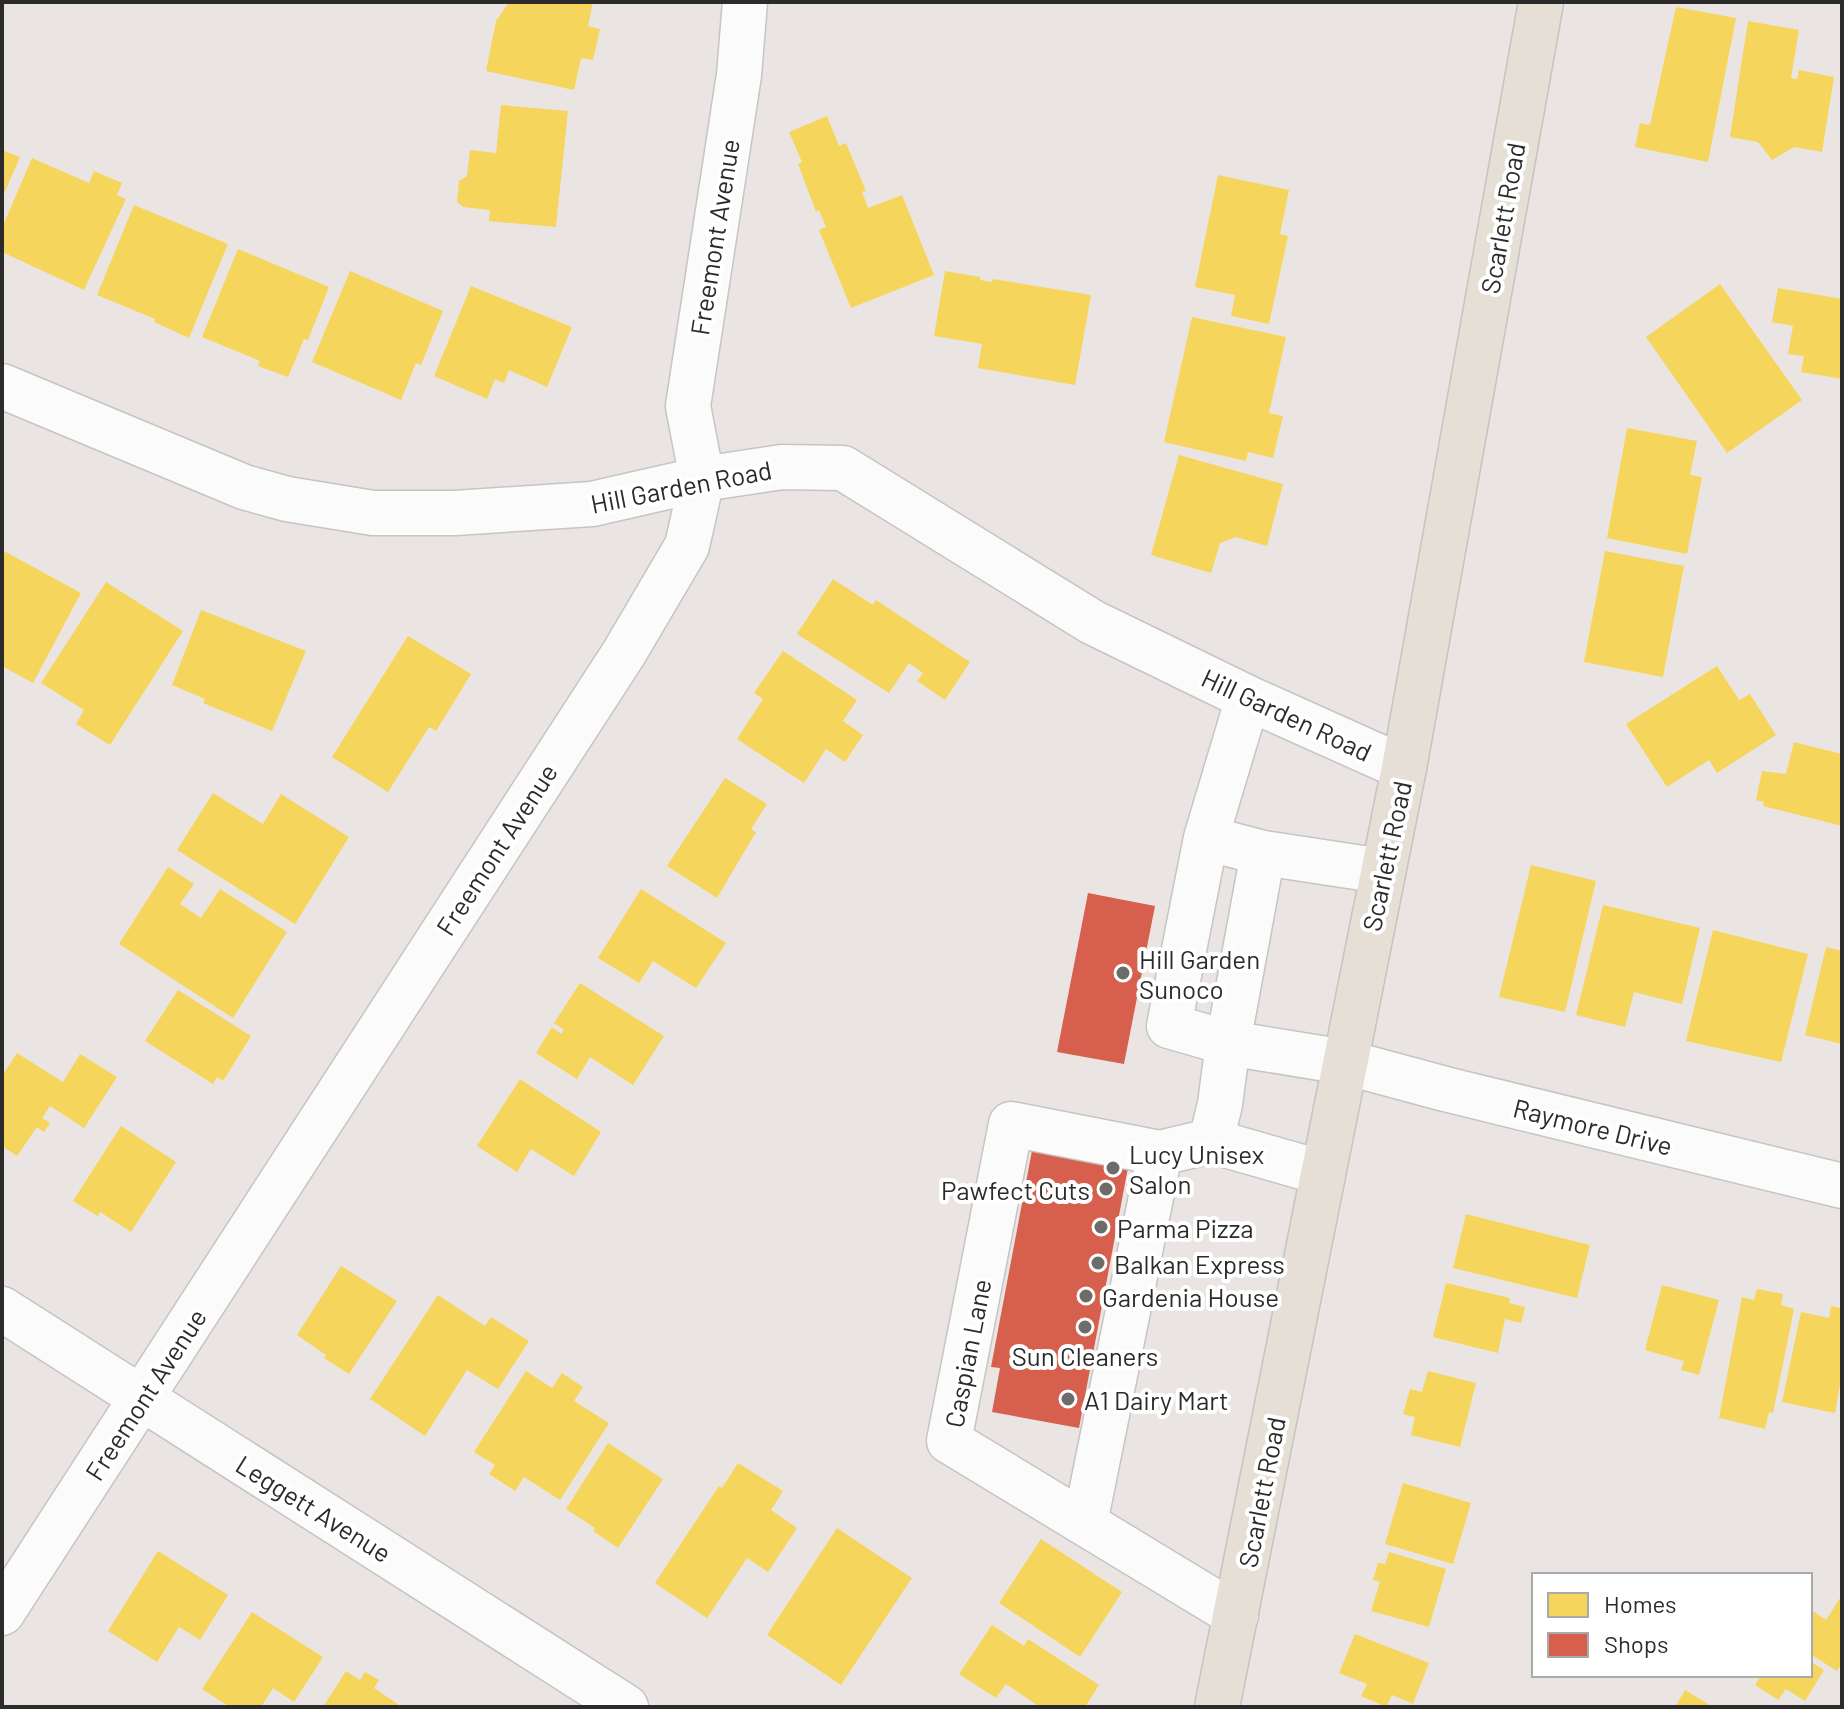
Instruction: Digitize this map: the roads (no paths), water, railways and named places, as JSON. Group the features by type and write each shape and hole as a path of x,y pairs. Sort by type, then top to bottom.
{"main road":[{"name":"Scarlett Road","path":"1217,1707 1404,768 1541,2"}],"street":[{"name":"Freemont Avenue","path":"2,1613 624,653 687,546 702,479 688,406 739,75 745,2"},
{"name":"Hill Garden Road","path":"2,386 244,487 287,499 373,513 455,513 592,504 702,479 782,467 843,468 1092,622 1248,698 1404,768"},
{"path":"1248,698 1206,838 1263,853 1382,871"},
{"name":"Raymore Drive","path":"1206,838 1169,1026 1228,1043 1345,1062 1842,1186"},
{"path":"1211,1141 1263,853"},
{"name":"Caspian Lane","path":"1160,1153 1011,1124 949,1441 1236,1615"},
{"path":"1085,1523 1160,1153 1211,1141 1323,1173"},
{"name":"Leggett Avenue","path":"2,1309 626,1707"}],"place":[{"name":"Hill Garden Sunoco","path":"1123,973"},
{"name":"Lucy Unisex Salon","path":"1113,1168"},
{"name":"Pawfect Cuts","path":"1106,1189"},
{"name":"Parma Pizza","path":"1101,1227"},
{"name":"Balkan Express","path":"1098,1263"},
{"name":"Gardenia House","path":"1086,1296"},
{"name":"Sun Cleaners","path":"1085,1327"},
{"name":"A1 Dairy Mart","path":"1068,1399"}]}
